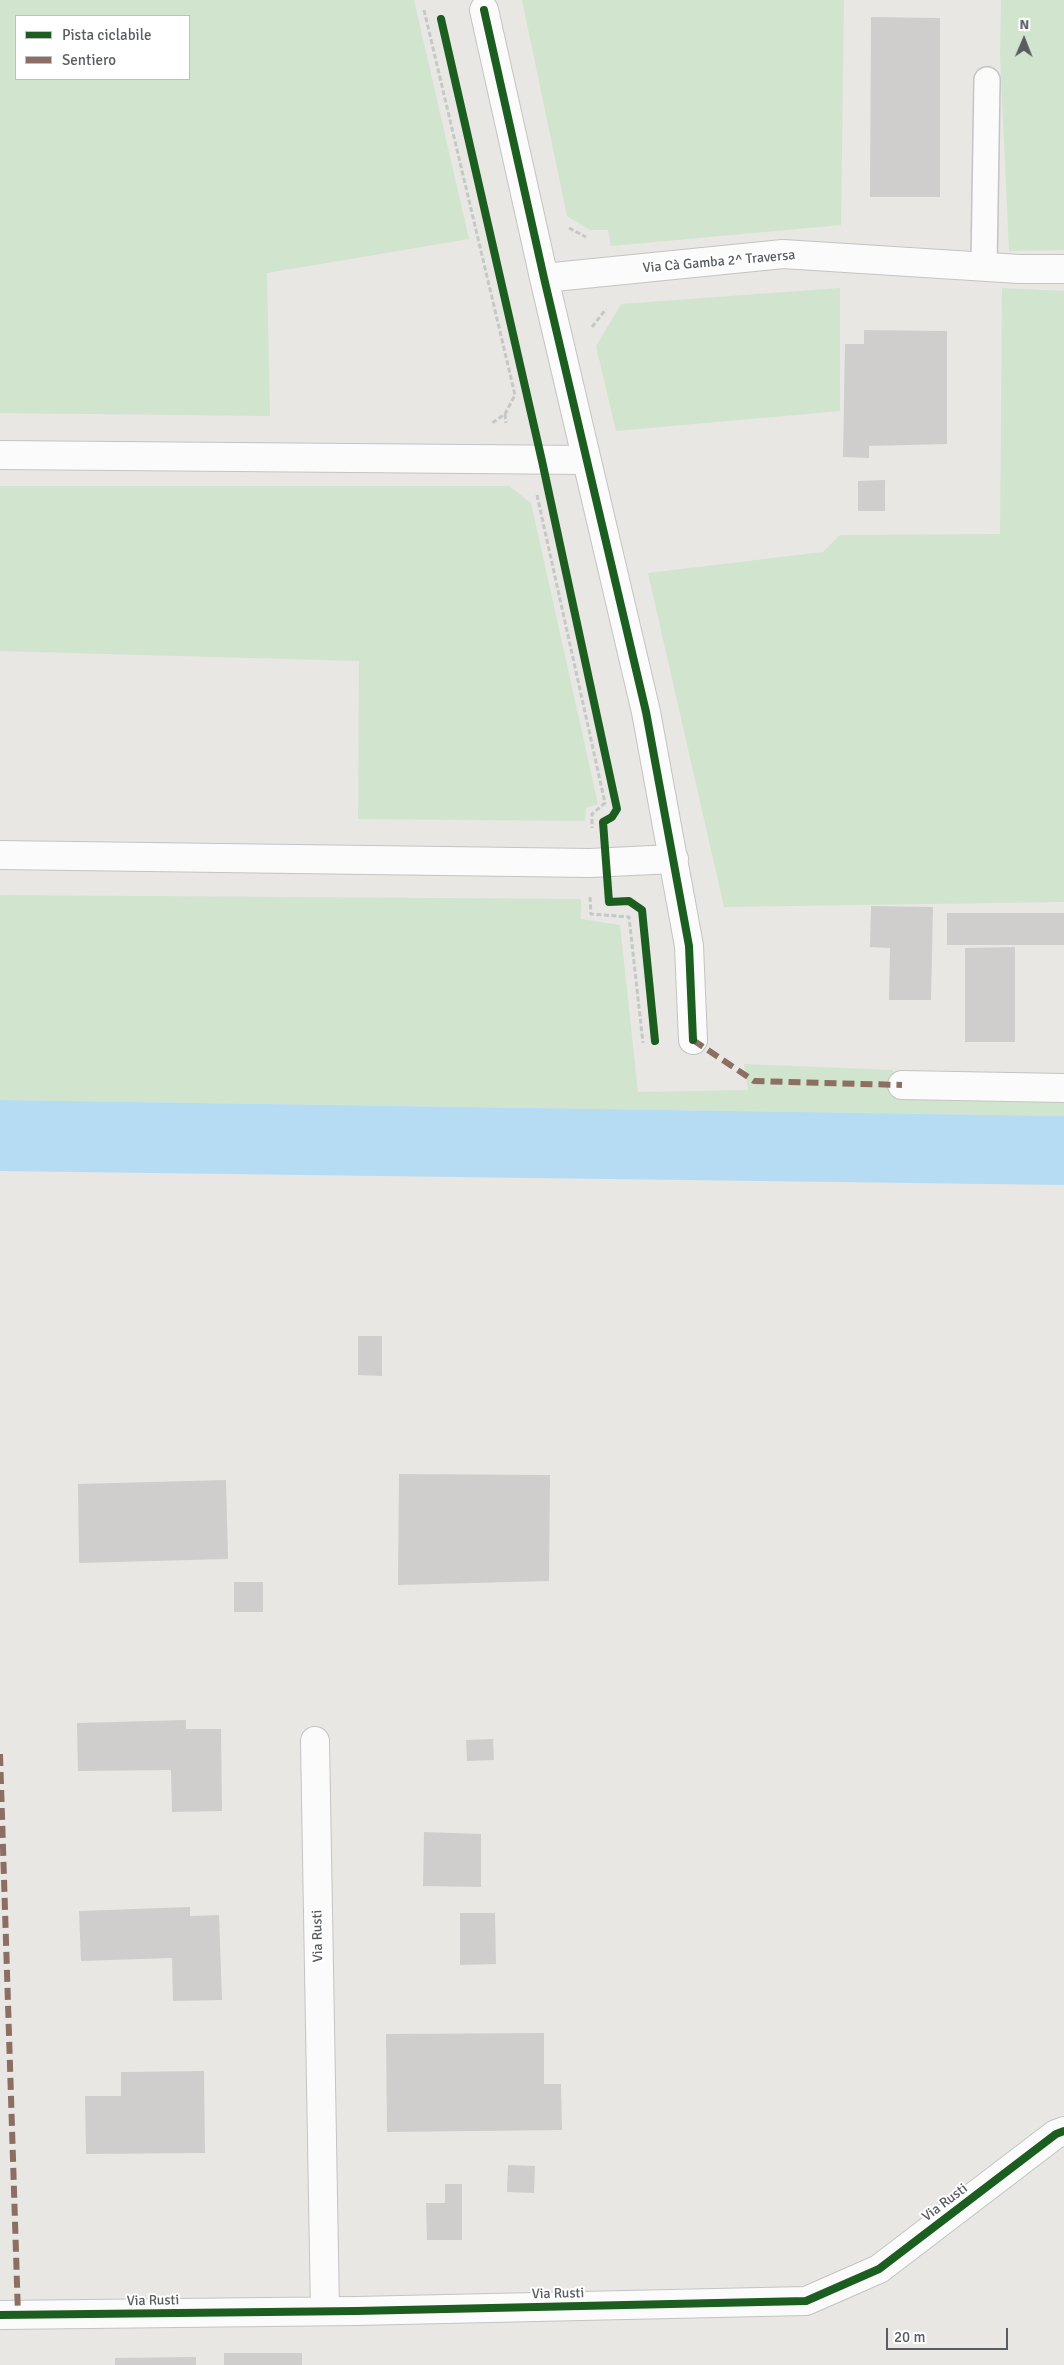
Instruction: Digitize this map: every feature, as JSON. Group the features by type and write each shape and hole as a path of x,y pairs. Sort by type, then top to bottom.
{"street":[{"path":"484,10 544,278 646,712 689,946 693,1040"},
{"name":"Via Cà Gamba 2^ Traversa","path":"544,278 783,254 984,266 1064,268"},
{"path":"0,455 586,460"},
{"path":"0,854 590,863 674,859"},
{"path":"902,1085 1064,1088"},
{"name":"Via Rusti","path":"315,1740 325,2311"},
{"name":"Via Rusti","path":"0,2314 325,2311 806,2301 879,2270 1056,2134 1064,2131"}],"lane":[{"path":"984,266 987,80"}],"path":[{"path":"424,10 514,395 505,414 488,425"},
{"path":"528,491 537,494 606,803 592,814 592,832"},
{"path":"580,894 590,895 591,914 629,917 643,1042"}],"green space":[{"path":"0,0 414,0 469,239 267,273 270,416 0,413"},
{"path":"522,0 844,0 841,225 611,246 608,230 590,230 567,216"},
{"path":"1001,0 1064,0 1064,250 1009,251 1000,55"},
{"path":"840,288 840,411 616,431 596,346 621,304"},
{"path":"1002,288 1064,291 1064,902 724,907 648,573 823,552 840,535 1000,534"},
{"path":"0,486 509,486 531,503 598,804 586,808 585,821 358,819 359,661 0,651"},
{"path":"0,895 581,899 581,919 620,925 638,1092 748,1090 744,1064 893,1070 897,1096 1064,1099 1064,1116 0,1100"}],"water":[{"path":"0,1100 1064,1116 1064,1185 0,1171"}],"building":[{"path":"871,17 940,18 940,197 870,197"},
{"path":"864,330 947,331 947,444 869,446 869,458 843,457 845,344 864,344"},
{"path":"885,480 885,511 858,511 858,481"},
{"path":"871,906 933,907 931,1000 889,1000 890,948 870,947"},
{"path":"947,913 1064,913 1064,945 947,945"},
{"path":"1015,947 1015,1042 965,1042 965,948"},
{"path":"358,1336 382,1336 382,1376 358,1375"},
{"path":"399,1474 550,1475 549,1581 398,1585"},
{"path":"226,1480 228,1559 79,1563 78,1484"},
{"path":"234,1582 263,1582 263,1612 234,1612"},
{"path":"186,1720 186,1729 221,1729 222,1811 172,1812 171,1770 78,1771 77,1723"},
{"path":"493,1739 494,1760 467,1761 466,1740"},
{"path":"424,1832 481,1834 481,1887 423,1886"},
{"path":"190,1907 190,1916 219,1915 222,2000 173,2001 172,1958 81,1961 79,1911"},
{"path":"460,1913 495,1913 496,1964 460,1965"},
{"path":"544,2033 544,2084 561,2084 562,2130 387,2132 386,2034"},
{"path":"204,2071 205,2153 86,2154 85,2096 121,2096 121,2072"},
{"path":"508,2165 535,2166 534,2193 507,2192"},
{"path":"445,2184 462,2184 462,2240 427,2240 426,2203 445,2203"},
{"path":"224,2353 302,2353 302,2365 224,2365"},
{"path":"196,2357 196,2365 115,2365 115,2358"}],"marked path":[{"path":"693,1040 754,1081 902,1085"},
{"path":"0,1754 18,2315"}],"cycle path":[{"path":"484,10 544,278 646,712 689,946 693,1040"},
{"path":"441,19 542,461 617,809 612,817 603,822 609,902 629,901 642,910 655,1041"},
{"path":"0,2315 356,2311 806,2301 879,2269 1056,2134 1064,2131"}]}
